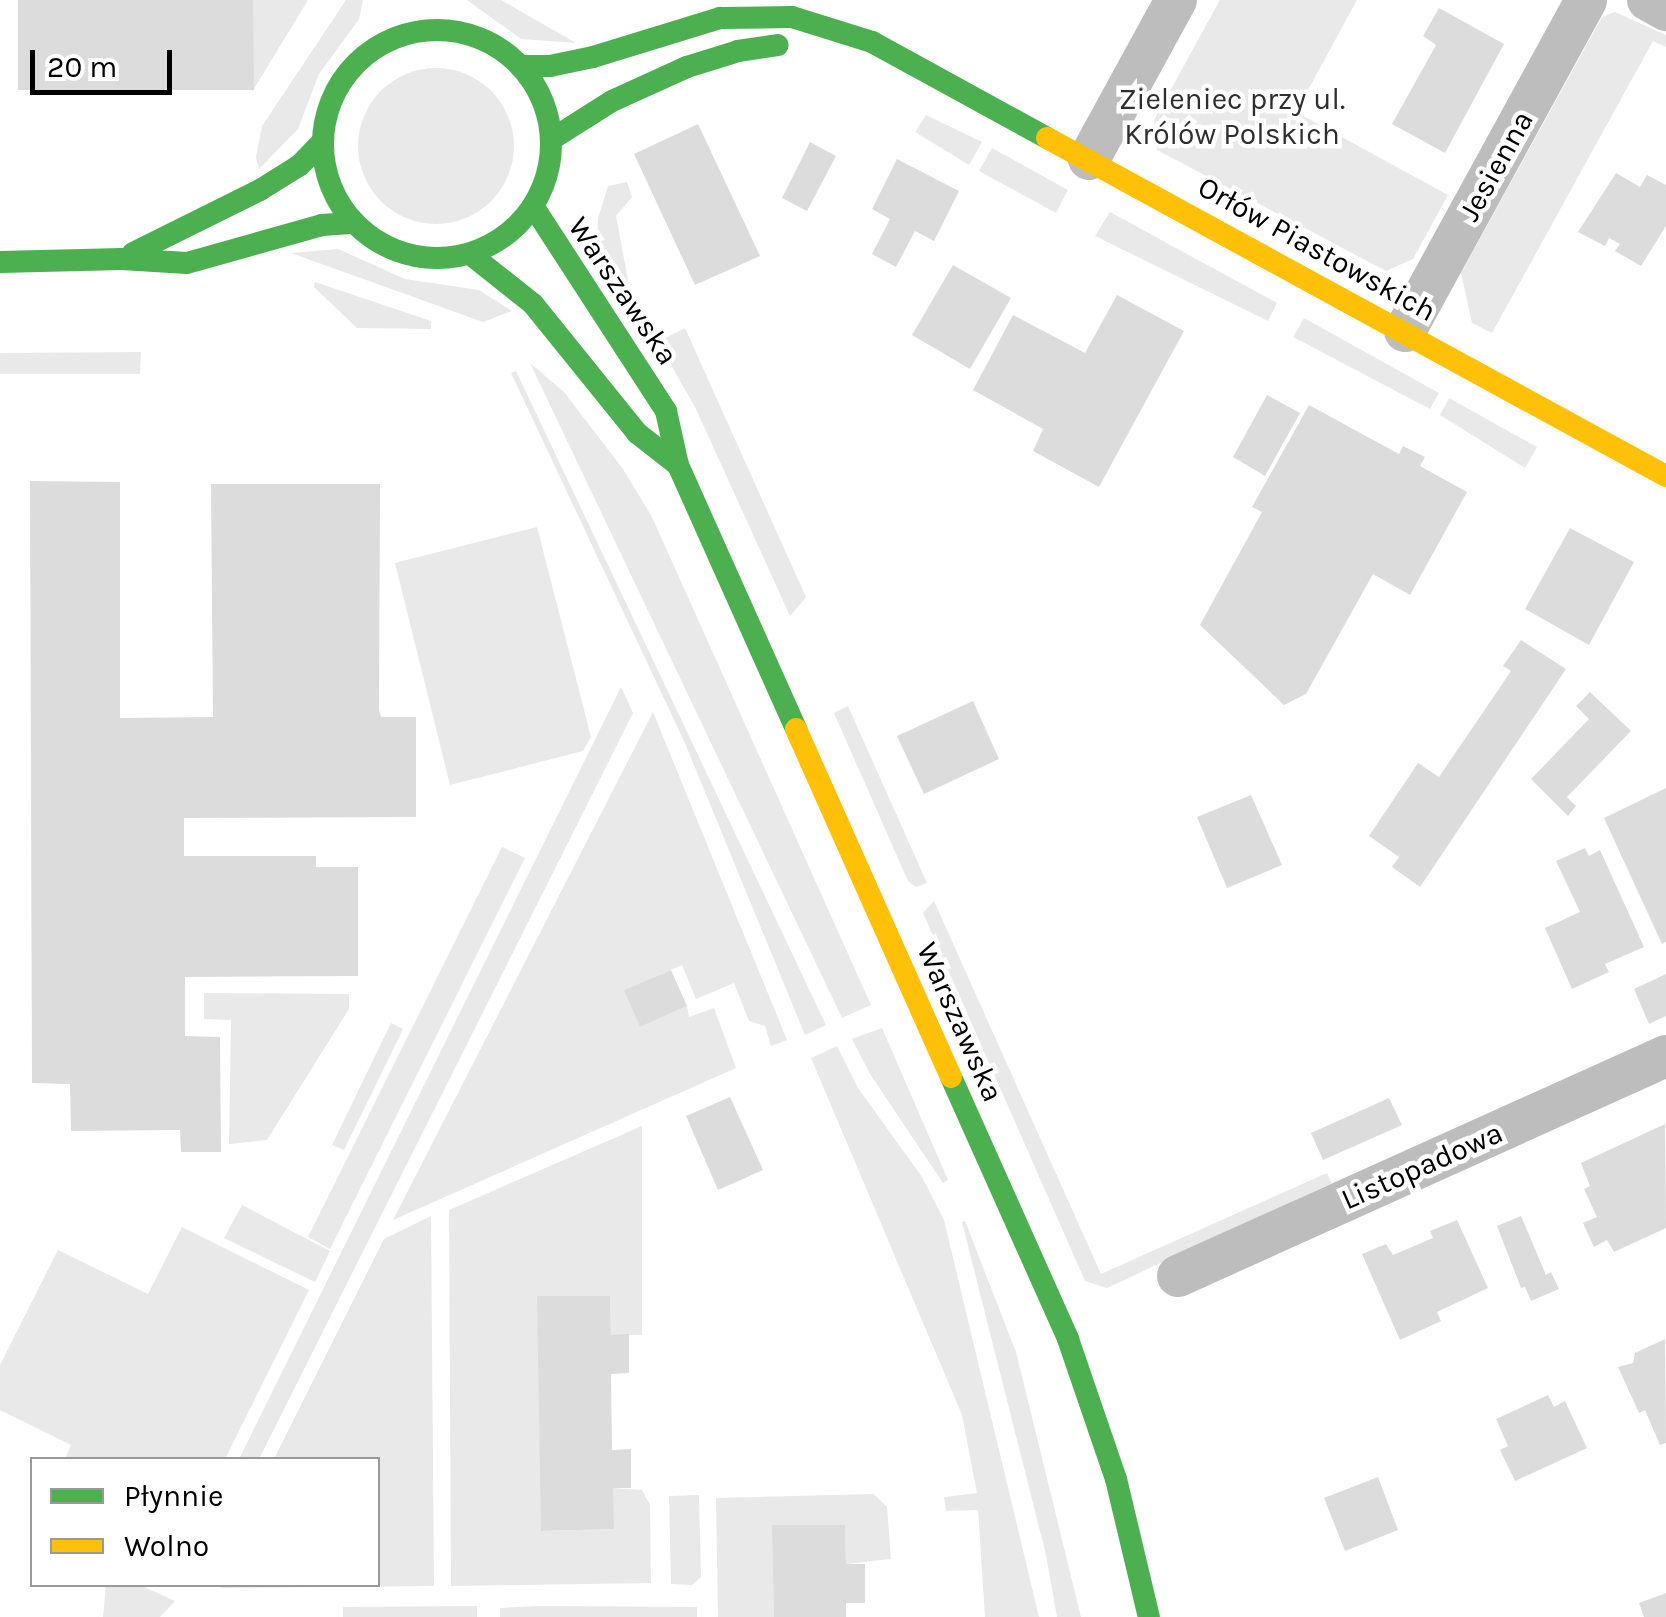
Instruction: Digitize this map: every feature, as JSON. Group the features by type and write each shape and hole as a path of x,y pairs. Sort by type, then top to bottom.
{"street":[{"path":"1088,160 1176,0"},
{"name":"Jesienna","path":"1405,331 1586,0"},
{"path":"1648,0 1666,10"},
{"path":"382,12 382,44"},
{"name":"Orłów Piastowskich","path":"520,66 550,66 579,60 720,18 792,17 888,48 1666,476"},
{"path":"452,22 502,50 536,87 552,139 544,185 533,206 506,236 470,254 439,259 408,255 379,242 354,223 336,198 326,170 323,141 328,112 340,85 358,62 382,44 452,22"},
{"path":"552,139 598,109 686,67 828,31"},
{"path":"122,259 260,190 300,165 323,141"},
{"name":"Warszawska","path":"533,206 666,411 678,465 1068,1339 1116,1479 1148,1617"},
{"path":"0,262 122,259 187,263 322,225 354,223"},
{"name":"Warszawska","path":"470,254 533,304 638,434 678,465"},
{"name":"Listopadowa","path":"1178,1276 1666,1056"}],"green space":[{"path":"253,0 308,0 252,92"},
{"path":"346,0 363,0 359,19 319,74 298,129 259,169 256,157 262,126"},
{"path":"467,0 501,0 576,43 521,39"},
{"name":"Zieleniec przy ul. Królów Polskich","path":"1220,0 1357,0 1296,112 1448,195 1413,259 1386,271 1157,150 1154,120"},
{"path":"1615,12 1666,35 1666,47 1653,41 1492,333 1472,323 1461,273 1602,17"},
{"path":"436,68 466,74 491,91 508,116 514,146 508,176 491,201 466,218 436,224 406,218 381,201 364,176 358,146 364,116 381,91 406,74"},
{"path":"926,115 982,142 969,165 915,132"},
{"path":"992,148 1068,190 1056,213 979,171"},
{"path":"627,182 632,197 616,216 632,301 627,304 597,243 598,218 608,186"},
{"path":"1110,212 1277,303 1268,321 1095,236"},
{"path":"338,249 405,279 479,290 512,311 483,322 291,253"},
{"path":"315,282 431,321 431,329 357,328 314,287"},
{"path":"1304,318 1439,393 1430,409 1293,337"},
{"path":"685,328 806,597 790,616 696,409 658,342"},
{"path":"141,352 140,374 0,374 0,353"},
{"path":"530,363 564,392 623,469 652,517 871,1005 842,1018"},
{"path":"516,371 826,1025 805,1035 684,741 511,373"},
{"path":"1449,398 1537,447 1525,468 1440,415"},
{"path":"537,527 591,737 583,751 450,785 395,563"},
{"path":"621,687 633,713 260,1457 240,1457"},
{"path":"848,706 927,883 916,887 908,881 834,713"},
{"path":"653,712 787,1040 771,1046 765,1026 749,1021 734,983 696,999 682,965 625,990 640,1027 687,1006 689,1017 714,1008 736,1068 393,1220"},
{"path":"502,847 525,858 330,1249 308,1237"},
{"path":"934,901 1101,1274 1327,1173 1332,1183 1107,1288 1085,1281 923,913"},
{"path":"204,993 349,994 349,1009 267,1140 229,1144 231,1020 204,1019"},
{"path":"391,1023 403,1029 344,1150 332,1145"},
{"path":"882,1028 948,1180 943,1183 870,1074 852,1039"},
{"path":"837,1046 858,1088 922,1177 944,1220 1039,1617 985,1617 978,1510 946,1511 944,1497 977,1493 962,1415 811,1058"},
{"path":"642,1126 642,1335 611,1335 610,1296 538,1296 542,1531 613,1529 613,1488 642,1490 650,1505 651,1583 451,1586 449,1210"},
{"path":"242,1205 330,1251 315,1282 224,1238"},
{"path":"431,1216 434,1586 380,1587 380,1457 275,1457 384,1239"},
{"path":"965,1221 1016,1352 1081,1617 1057,1617 1046,1555 962,1222"},
{"path":"182,1227 309,1290 226,1457 66,1457 71,1445 0,1410 0,1365 58,1250 148,1294"},
{"path":"874,1494 887,1507 891,1559 846,1564 845,1525 773,1525 774,1617 718,1617 716,1498"},
{"path":"699,1495 701,1577 692,1585 671,1584 669,1496"},
{"path":"106,1587 144,1587 175,1601 160,1617 103,1617"},
{"path":"477,1606 477,1617 343,1617 343,1607"},
{"path":"697,1607 697,1617 500,1617 500,1608"}],"building":[{"path":"18,0 253,0 254,90 18,90"},
{"path":"1439,8 1504,44 1445,153 1392,124 1436,45 1423,36"},
{"path":"698,124 760,256 695,285 634,154"},
{"path":"810,142 836,156 807,211 782,198"},
{"path":"897,159 959,191 934,241 915,231 896,267 872,254 890,219 872,209"},
{"path":"1616,173 1640,187 1647,175 1666,185 1666,226 1641,266 1615,251 1620,244 1609,238 1605,246 1578,232"},
{"path":"953,265 1011,298 970,369 912,335"},
{"path":"1117,295 1184,331 1099,487 1033,451 1043,429 973,390 1013,315 1085,353"},
{"path":"1267,395 1300,413 1265,476 1233,457"},
{"path":"1309,405 1399,454 1403,446 1425,457 1420,466 1467,492 1410,595 1373,574 1306,694 1284,705 1200,625 1262,512 1252,507"},
{"path":"30,481 120,482 120,718 213,717 211,484 380,484 379,710 381,717 416,717 416,817 184,818 184,856 316,856 316,867 358,867 358,976 185,977 185,1036 220,1037 221,1152 181,1152 180,1130 71,1131 70,1084 32,1083"},
{"path":"1570,528 1634,562 1589,645 1525,609"},
{"path":"1521,640 1566,669 1420,887 1392,867 1399,857 1369,836 1418,763 1439,777 1511,671 1503,666"},
{"path":"1590,692 1631,731 1567,797 1576,806 1568,816 1531,779 1589,719 1576,706"},
{"path":"973,701 999,759 924,794 897,736"},
{"path":"1666,788 1666,942 1662,944 1604,818"},
{"path":"1251,795 1282,865 1227,888 1197,817"},
{"path":"1585,848 1589,856 1600,850 1644,947 1605,964 1609,972 1572,989 1545,928 1580,912 1556,861"},
{"path":"671,970 687,1006 640,1027 624,990"},
{"path":"1666,974 1666,1016 1649,1024 1634,989"},
{"path":"730,1097 763,1170 718,1190 686,1116"},
{"path":"1389,1098 1402,1125 1323,1160 1311,1133"},
{"path":"1665,1124 1666,1228 1614,1252 1607,1240 1594,1247 1583,1223 1597,1217 1584,1189 1590,1186 1581,1163"},
{"path":"1521,1216 1546,1275 1551,1272 1559,1289 1531,1301 1525,1287 1521,1288 1497,1226"},
{"path":"1457,1220 1488,1288 1437,1312 1441,1321 1400,1340 1362,1254 1386,1244 1393,1255 1433,1238 1430,1231"},
{"path":"537,1296 610,1296 611,1335 629,1334 629,1373 611,1374 612,1450 631,1449 631,1488 613,1488 614,1529 541,1531"},
{"path":"1665,1339 1666,1443 1660,1445 1645,1410 1639,1413 1618,1367 1633,1363 1635,1353"},
{"path":"1548,1395 1554,1407 1565,1401 1587,1448 1515,1481 1500,1450 1508,1446 1496,1419"},
{"path":"1378,1477 1398,1530 1345,1551 1324,1498"},
{"path":"772,1525 845,1525 846,1564 865,1564 865,1603 846,1603 846,1617 774,1617"},
{"path":"1666,1593 1666,1617 1644,1617 1639,1603"}],"traffic: fast":[{"path":"520,66 550,66 593,57 720,18 792,17 872,42 1047,138"},
{"path":"437,30 480,39 517,64 542,101 551,144 542,187 517,224 480,249 437,258 394,249 357,224 332,187 323,144 332,101 357,64 394,39 437,30"},
{"path":"552,139 612,101 687,67 738,51 778,45"},
{"path":"133,253 260,190 300,165 323,141"},
{"path":"533,206 666,411 678,465 796,729"},
{"path":"0,262 122,259 187,263 322,225 354,223"},
{"path":"470,254 533,304 637,433 678,465"},
{"path":"951,1077 1068,1339 1116,1479 1149,1617"}],"traffic: slow":[{"path":"1047,138 1666,476"},
{"path":"796,729 951,1077"}]}
